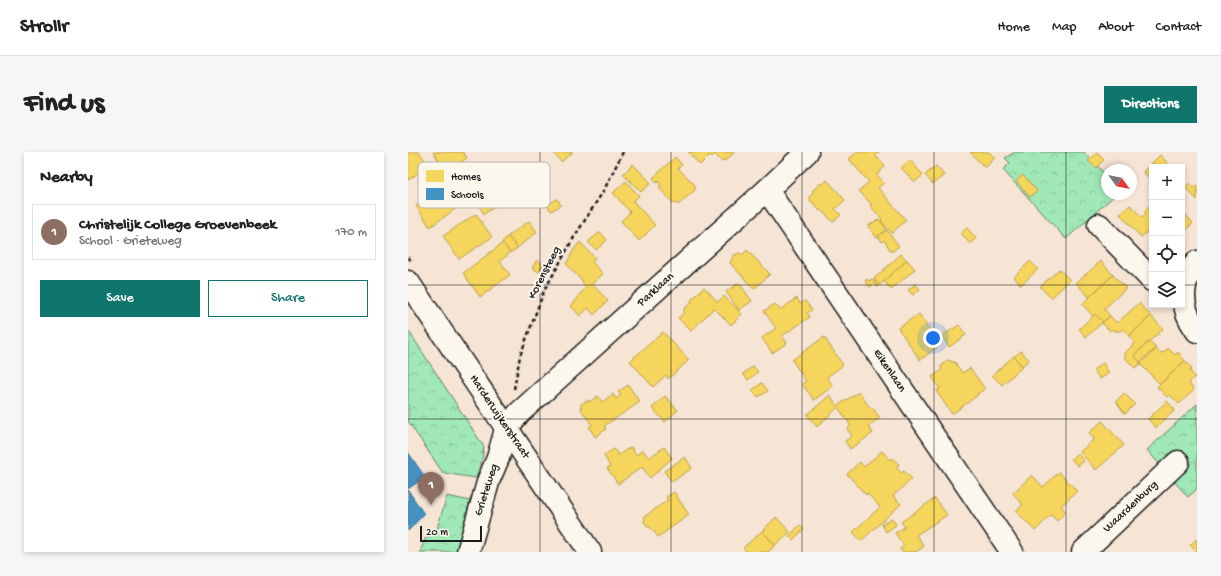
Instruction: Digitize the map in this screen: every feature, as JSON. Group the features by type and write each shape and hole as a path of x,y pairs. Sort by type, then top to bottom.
{"street":[{"name":"Parklaan","path":"512,421 807,152"},
{"name":"Eikenlaan","path":"767,190 1012,552"},
{"path":"1100,225 1149,277"},
{"path":"1185,282 1190,270 1197,262"},
{"name":"Harderwijkerstraat","path":"408,282 512,421 590,552"},
{"path":"1185,308 1186,314 1197,331"},
{"name":"Grieteweg","path":"468,552 489,479 512,421"},
{"name":"Waardenburg","path":"1084,552 1178,462"}],"path":[{"name":"Korensteeg","path":"512,421 514,386 520,356 544,291 573,239 604,190 623,152"}],"green space":[{"path":"1015,152 1084,152 1101,170 1101,200 1109,200 1066,239 1003,170 1010,163 1005,158"},
{"path":"408,330 484,447 476,478 443,473 408,421"},
{"path":"1197,404 1197,489 1188,497 1147,450"},
{"path":"447,496 470,501 456,552 420,552 425,539 436,532"}],"building: Homes":[{"path":"419,152 426,162 418,162 418,173 408,180 408,153"},
{"path":"433,152 463,152 467,158 461,162 440,162"},
{"path":"553,152 573,152 561,162"},
{"path":"688,152 735,152 722,162 715,154 712,157 710,155 700,165"},
{"path":"857,152 879,152 875,155 885,166 877,175 884,183 878,188 906,220 892,233 870,206 872,205 859,191 869,182 849,159"},
{"path":"970,152 989,152 995,158 985,168"},
{"path":"1097,153 1104,160 1096,168 1088,161"},
{"path":"1160,155 1168,164 1153,164 1152,163"},
{"path":"675,157 682,165 678,168 695,185 694,187 696,189 678,205 676,203 674,204 659,188 661,186 659,184 660,183 658,181 657,183 653,178"},
{"path":"910,160 923,175 915,182 901,168"},
{"path":"633,164 651,183 641,192 623,174"},
{"path":"936,166 944,175 933,184 925,175"},
{"path":"1149,166 1149,178 1143,172"},
{"path":"1023,175 1037,191 1030,197 1016,181"},
{"path":"827,180 845,200 835,209 841,215 833,222 821,210 820,211 809,197 813,193 813,190"},
{"path":"626,181 639,196 633,201 655,225 639,241 621,221 630,212 613,193"},
{"path":"1190,183 1194,188 1197,185 1197,200 1185,187"},
{"path":"557,199 561,205 551,211 549,208 550,203"},
{"path":"418,205 418,208 457,208 430,227 416,206"},
{"path":"1130,205 1142,217 1146,213 1144,211 1149,206 1149,230 1141,237 1120,214"},
{"path":"480,208 493,208 484,214"},
{"path":"476,214 492,237 459,259 443,236"},
{"path":"1185,214 1193,223 1185,231"},
{"path":"879,219 887,230 877,238 868,226"},
{"path":"529,221 537,232 517,248 508,236"},
{"path":"967,228 976,238 970,244 961,233"},
{"path":"887,230 899,246 893,251 891,251 884,240 882,242 878,236"},
{"path":"600,232 607,240 596,250 588,242"},
{"path":"508,236 517,248 510,253 502,242"},
{"path":"580,242 595,258 592,262 603,274 592,284 608,301 594,315 588,308 580,316 571,306 586,288 582,283 583,282 566,264"},
{"path":"503,243 510,253 500,261 510,275 480,297 463,273"},
{"path":"747,250 770,274 754,289 730,263 734,255 740,253 742,255"},
{"path":"901,254 907,260 880,285 874,279"},
{"path":"537,260 543,264 539,272 532,268"},
{"path":"907,260 915,269 891,290 884,281"},
{"path":"1030,261 1038,269 1021,285 1014,277"},
{"path":"1101,261 1113,275 1089,297 1076,283"},
{"path":"1059,269 1070,280 1051,298 1040,287"},
{"path":"1113,275 1126,288 1104,309 1110,316 1103,322 1095,314 1093,316 1082,304"},
{"path":"867,279 869,281 872,279 880,285 877,287 875,283 870,287 865,281"},
{"path":"739,283 752,301 739,310 726,292"},
{"path":"915,284 920,289 913,295 908,290"},
{"path":"704,287 718,302 724,296 742,314 731,325 714,308 691,331 678,318 685,312 683,310 692,302 691,300"},
{"path":"797,298 800,304 805,301 812,310 807,313 810,317 782,336 787,343 772,353 762,338 776,328 764,311 775,304 780,310"},
{"path":"1139,303 1151,316 1129,336 1123,329 1120,331 1114,331 1112,329 1110,331 1102,323 1110,316 1117,323"},
{"path":"919,314 940,345 920,360 898,328"},
{"path":"1095,314 1103,322 1086,337 1079,329"},
{"path":"1151,316 1163,329 1134,355 1141,363 1135,368 1125,358 1125,353 1135,343 1129,336"},
{"path":"959,325 966,335 949,347 942,336"},
{"path":"663,332 689,360 668,379 666,375 653,387 630,361"},
{"path":"824,337 843,365 827,377 833,386 814,400 802,384 806,381 792,360"},
{"path":"1149,342 1156,348 1140,362 1134,355"},
{"path":"1168,348 1175,355 1178,352 1185,361 1160,384 1140,364 1156,349 1163,353"},
{"path":"1021,351 1029,360 1022,366 1014,357"},
{"path":"1014,356 1022,367 1002,385 992,375"},
{"path":"948,360 953,363 954,361 962,373 970,368 985,389 952,414 936,391 940,389 932,377 942,370 942,365"},
{"path":"1185,361 1192,368 1190,371 1195,377 1190,381 1190,385 1194,390 1179,404 1170,395 1167,397 1157,387"},
{"path":"1103,363 1109,373 1100,379 1093,370"},
{"path":"753,366 758,372 748,380 743,374"},
{"path":"762,383 768,391 758,397 752,390"},
{"path":"628,385 640,402 604,426 606,429 595,437 589,427 592,425 580,408 582,407 580,405 588,400 589,402 598,396 602,402 613,394 616,399 621,395 618,392"},
{"path":"859,392 870,408 872,407 880,418 868,426 873,433 850,449 845,441 852,436 847,429 851,426 837,406"},
{"path":"1124,393 1135,404 1125,414 1116,401"},
{"path":"830,395 838,407 817,427 807,415"},
{"path":"665,396 678,410 665,422 652,408"},
{"path":"1167,401 1175,410 1156,428 1148,419"},
{"path":"1102,421 1124,445 1096,470 1080,452 1094,439 1089,433"},
{"path":"631,447 636,455 643,450 649,458 664,447 672,458 650,478 642,467 618,484 607,468 610,467 604,455 614,449 618,455"},
{"path":"882,451 890,460 893,458 899,465 896,467 901,473 904,471 912,479 893,496 901,504 861,541 853,532 880,507 867,493 866,495 847,474 860,462 864,467"},
{"path":"1077,453 1084,461 1078,466 1071,459"},
{"path":"685,457 692,468 672,482 664,471"},
{"path":"1059,472 1077,491 1061,506 1066,512 1057,521 1051,515 1035,531 1016,511 1023,505 1013,493 1032,475 1043,487"},
{"path":"674,492 689,515 658,537 644,522 644,517 668,500 666,497"},
{"path":"935,498 947,515 916,535 924,546 916,552 902,552 900,549 904,546 895,533 905,527 901,522"},
{"path":"776,517 790,532 775,545 762,531"},
{"path":"892,518 896,525 886,532 882,524"},
{"path":"800,525 804,529 793,540 789,536"},
{"path":"762,531 775,545 768,552 747,552 743,548"},
{"path":"1197,539 1197,552 1190,545"}],"building: Schools":[{"path":"408,452 425,477 408,489"},
{"path":"408,490 424,514 408,531"}],"place":[{"name":"Christelijk College Groevenbeek","path":"431,505"}]}
